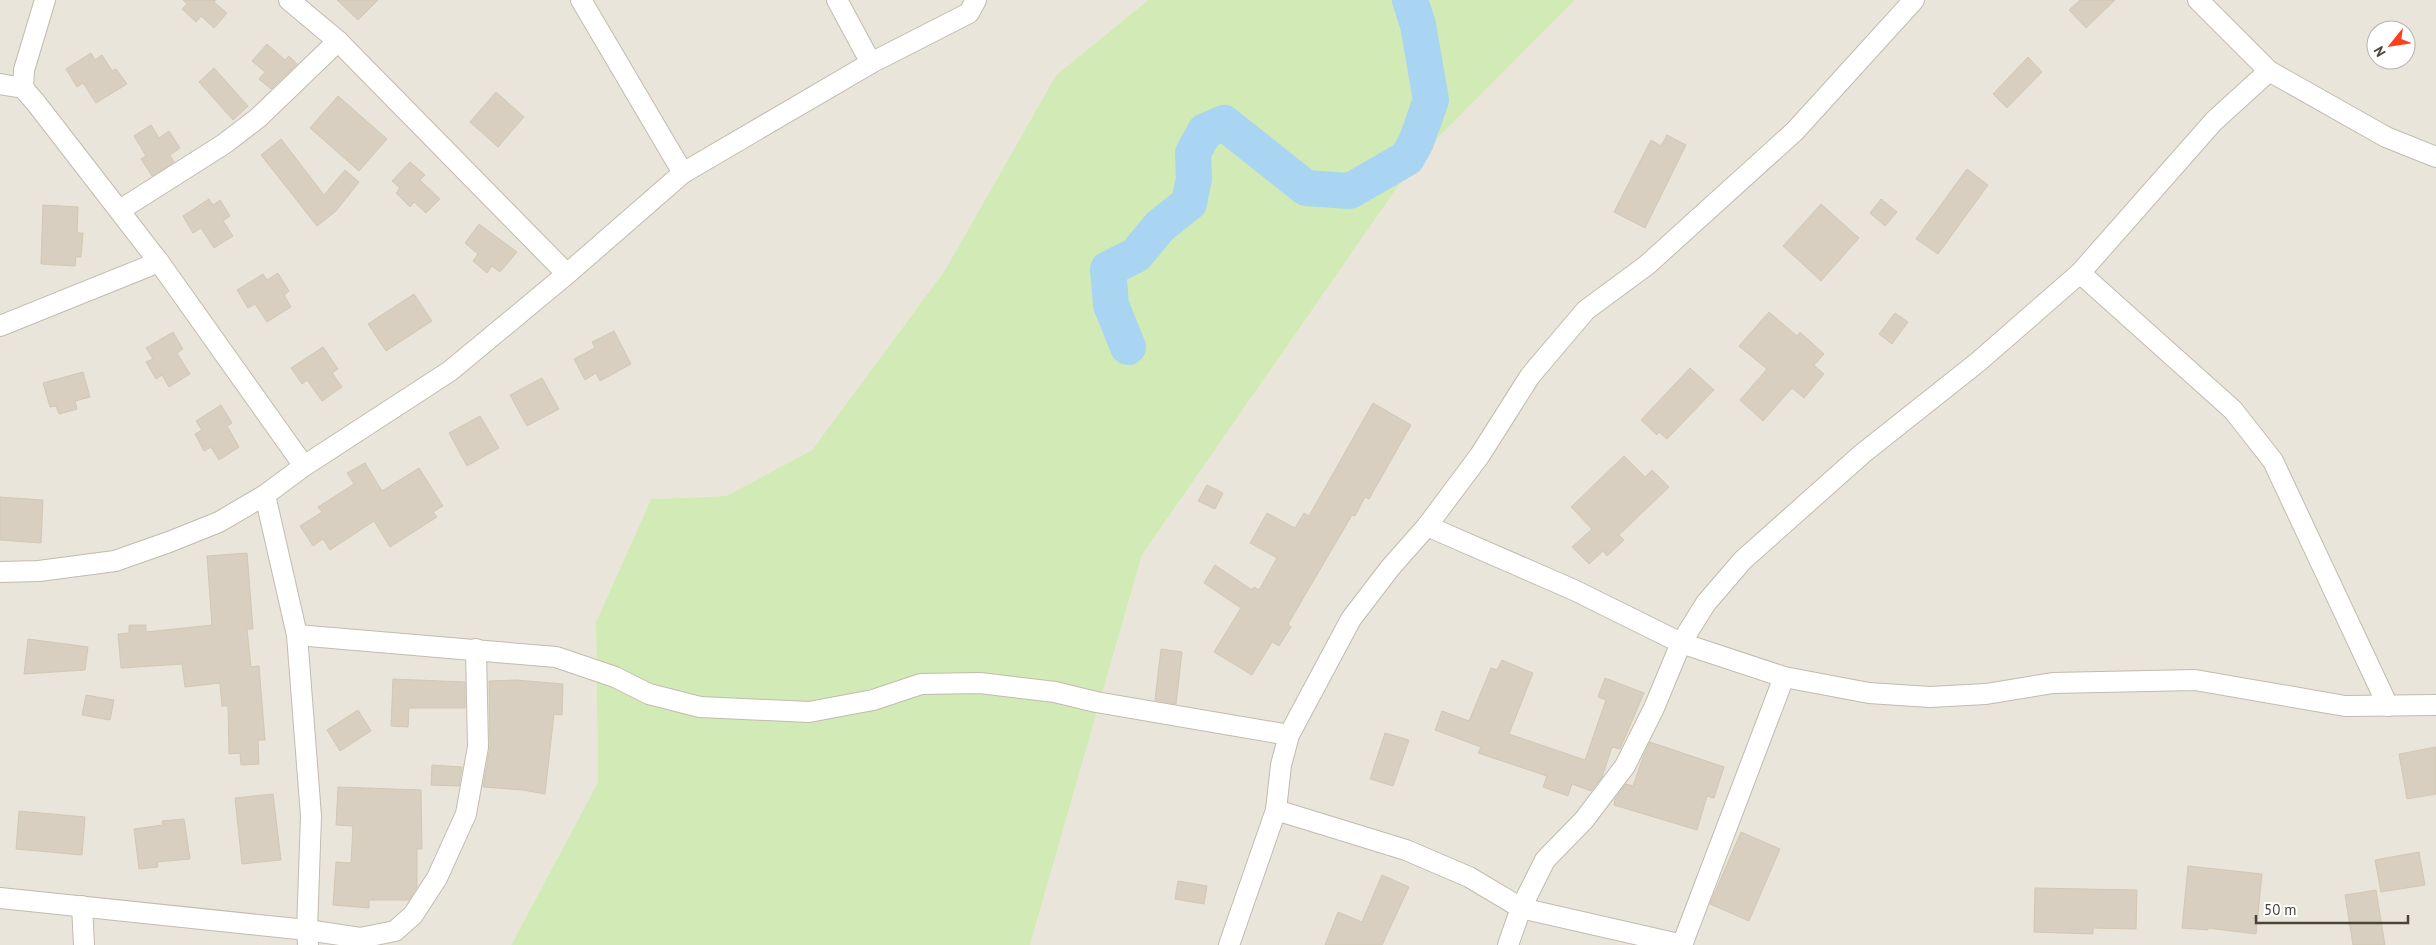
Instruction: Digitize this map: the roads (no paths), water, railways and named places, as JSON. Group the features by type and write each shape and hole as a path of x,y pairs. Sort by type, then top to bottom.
{"street":[{"path":"23,88 24,70 45,0"},
{"path":"289,0 338,42 567,274"},
{"path":"581,0 682,173"},
{"path":"837,0 871,63"},
{"path":"0,572 39,572 115,561 219,522 265,495 304,466 450,371 567,274 682,173 871,63 969,13 976,0"},
{"path":"1230,945 1276,810 1281,765 1289,736 1351,619 1390,568 1427,526 1480,455 1530,376 1586,310 1647,264 1795,131 1914,0"},
{"path":"2198,0 2269,71 2377,133 2436,157"},
{"path":"120,210 224,144 258,118 338,42"},
{"path":"1508,945 1521,908 1545,860 1584,820 1625,766 1654,708 1681,642 1706,603 1743,560 1862,454 1978,362 2080,272 2214,121 2269,71"},
{"path":"0,84 23,88 159,262 304,466"},
{"path":"0,326 159,262"},
{"path":"2080,272 2233,410 2273,461 2388,706"},
{"path":"265,495 297,635 311,816 308,938"},
{"path":"1427,526 1574,590 1681,642 1784,677 1869,693 1930,697 1986,694 2053,683 2194,680 2346,706 2436,705"},
{"path":"297,635 556,657 615,677 649,694 700,707 809,712 888,696 921,684 980,683 1055,692 1096,702 1289,736"},
{"path":"0,898 82,906 308,938 360,938 395,931 413,916 437,878 466,814 478,747 476,649"},
{"path":"1276,810 1406,850 1469,877 1521,908 1682,945 1784,677"},
{"path":"82,906 84,945"}],"waterway":[{"path":"1128,347 1111,305 1108,269 1136,255 1160,226 1189,203 1194,178 1193,153 1205,131 1224,123 1306,188 1350,191 1407,158 1416,142 1431,100 1418,25 1410,0"}]}
